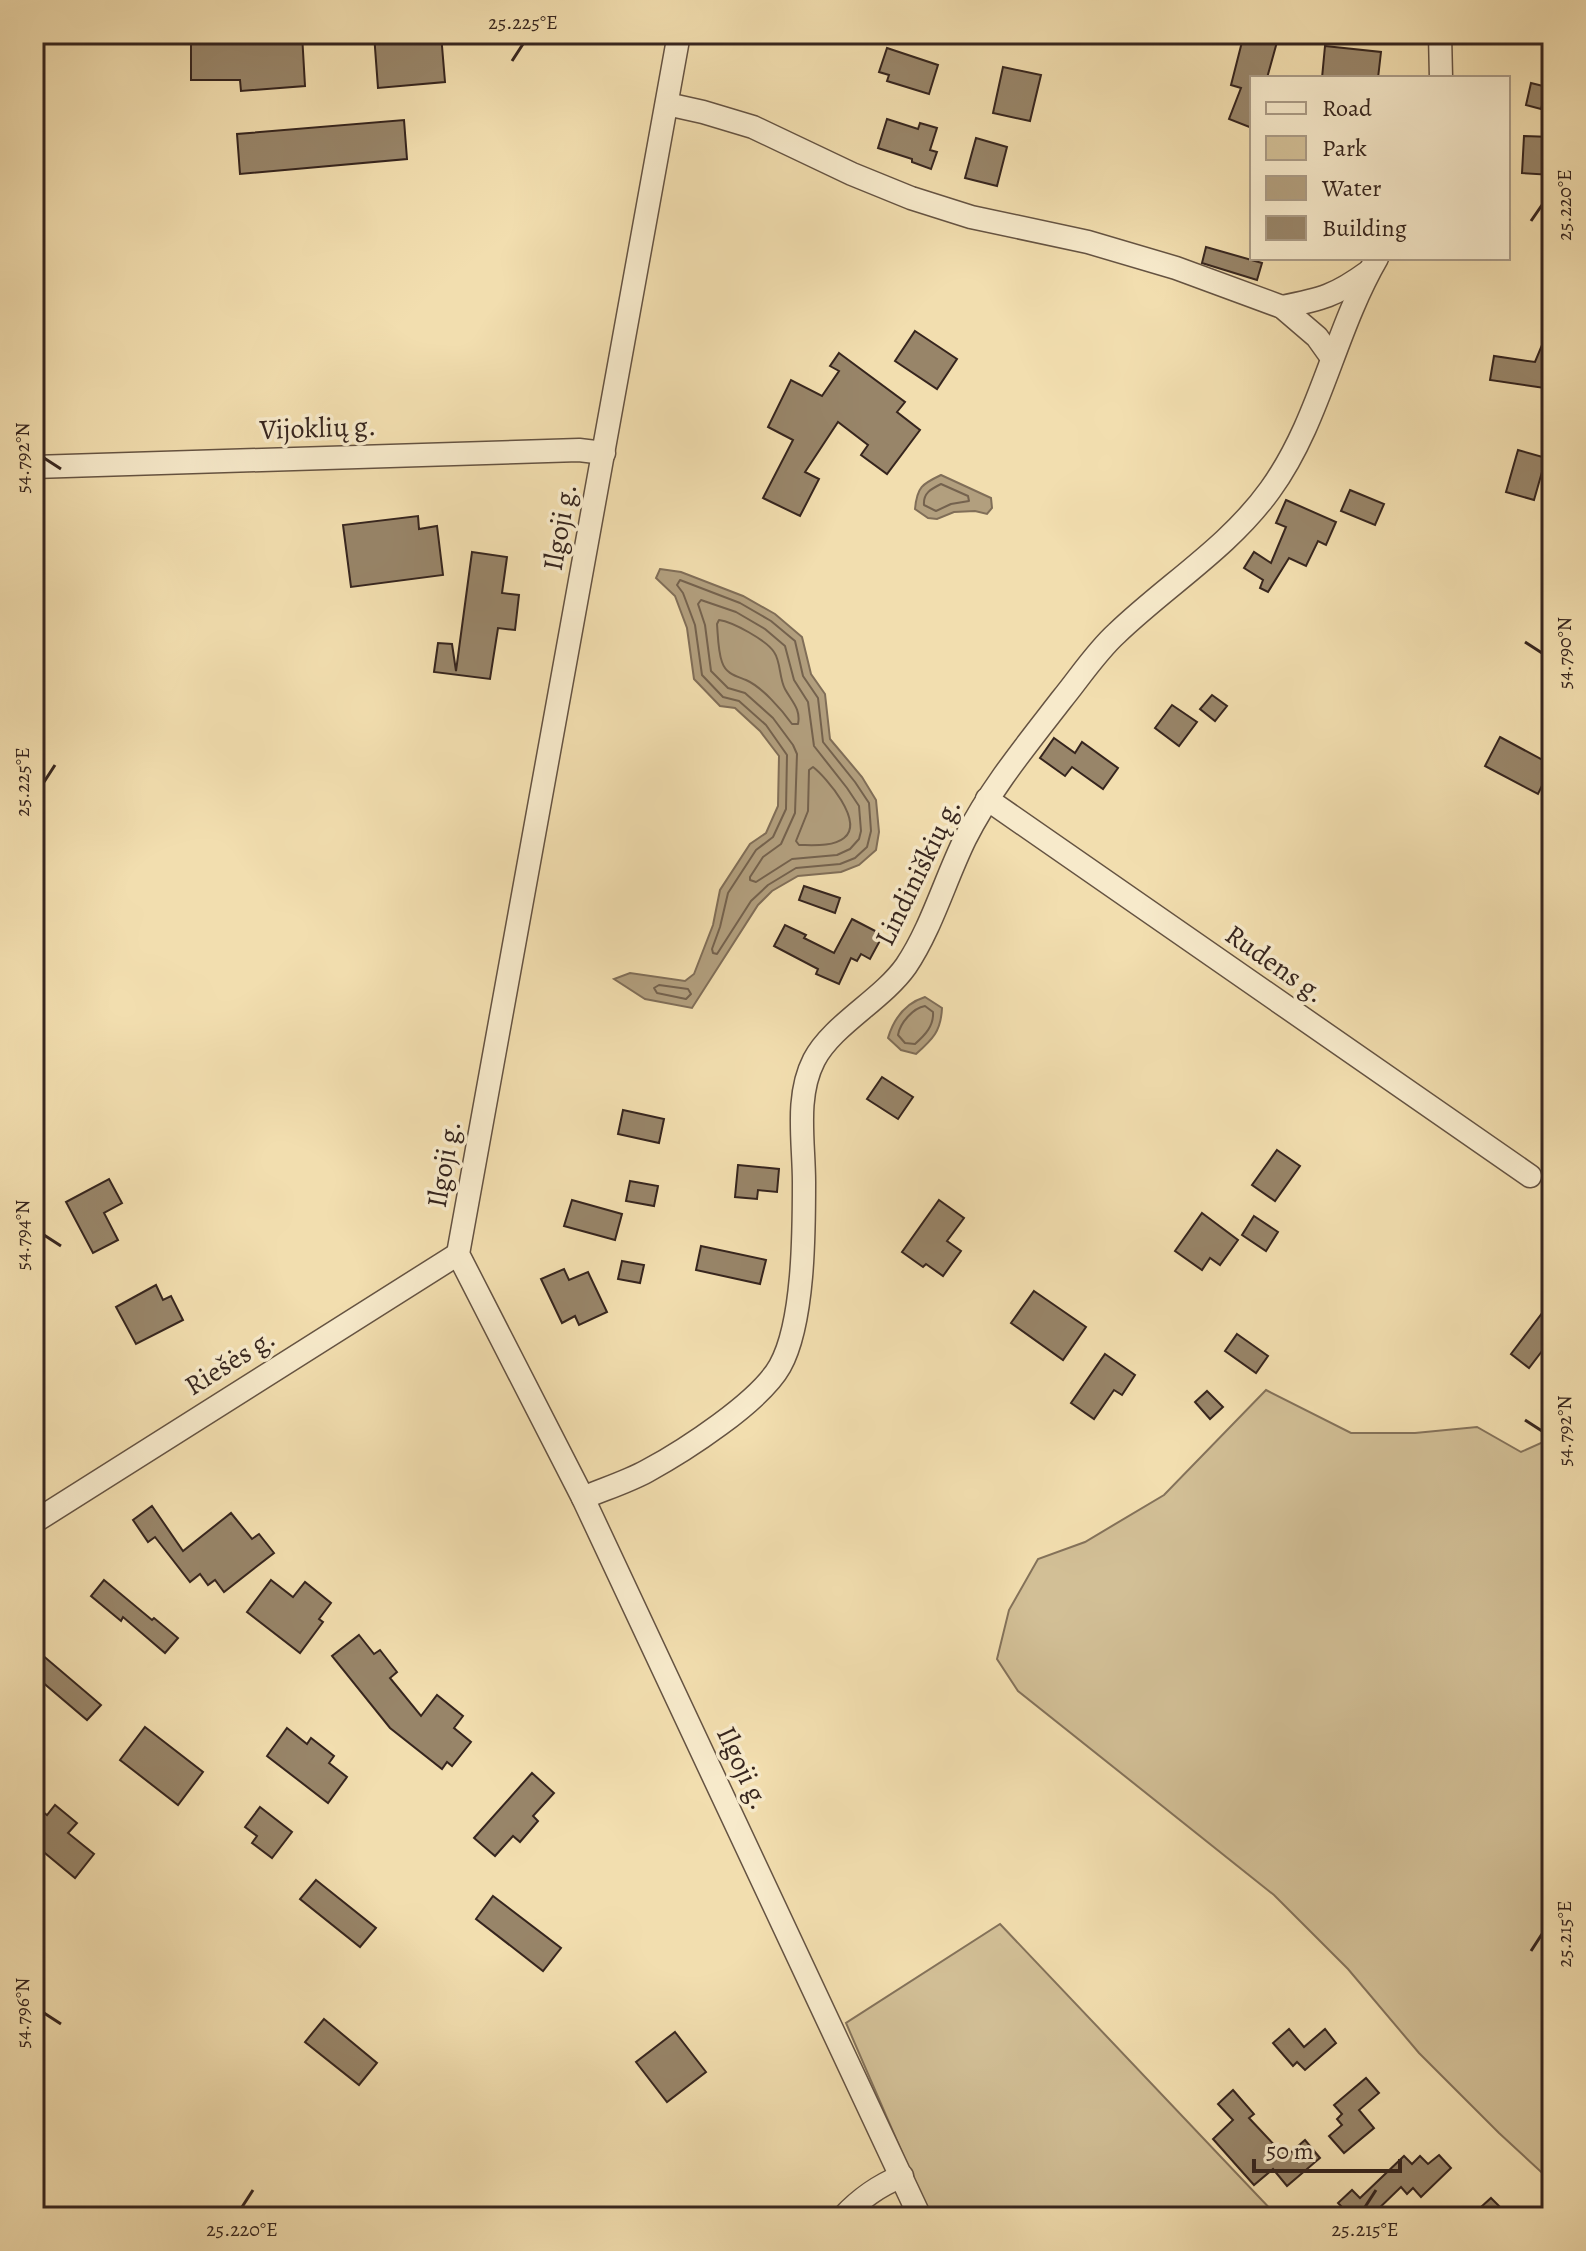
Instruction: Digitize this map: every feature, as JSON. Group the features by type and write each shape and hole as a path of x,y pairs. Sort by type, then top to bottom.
{"street":[{"name":"Ilgoji g.","path":"679,34 458,1254 583,1498 920,2217"},
{"path":"1440,34 1441,76"},
{"path":"667,104 753,127 911,198 971,217 1088,242 1176,268 1282,307 1317,337 1332,358"},
{"path":"1282,307 1321,299 1345,289 1373,265"},
{"name":"Lindiniškių g.","path":"583,1498 645,1472 712,1430 762,1390 781,1365 792,1335 800,1288 804,1184 802,1107 806,1079 815,1058 826,1042 875,999 906,965 987,799 1060,702 1113,636 1225,539 1270,490 1316,405 1332,358 1373,265"},
{"name":"Vijoklių g.","path":"34,467 579,450 604,453"},
{"name":"Rudens g.","path":"987,799 1530,1176"},
{"name":"Riešės g.","path":"34,1522 458,1254"},
{"path":"843,2217 869,2192 902,2176"}],"green space":[{"path":"1266,1390 1351,1433 1415,1433 1477,1427 1521,1452 1552,1438 1552,2182 1419,2053 1348,1969 1274,1895 1018,1691 997,1659 1009,1610 1038,1559 1085,1542 1164,1495"},
{"path":"1000,1924 1278,2217 930,2217 846,2023"}],"water":[{"path":"941,475 991,498 992,508 987,514 954,512 937,519 928,518 915,509 917,496 925,484"},
{"path":"660,569 681,572 743,596 775,614 802,637 811,674 825,694 830,739 862,777 876,800 879,832 876,850 859,865 841,872 798,876 772,891 758,905 692,1008 645,999 614,979 630,973 685,981 694,974 713,925 720,890 750,844 766,833 778,806 779,756 760,731 735,708 720,706 694,679 687,628 675,596 656,578"},
{"path":"925,997 942,1008 938,1029 916,1054 901,1050 888,1038 891,1031 907,1007"}],"building":[{"path":"191,34 302,34 305,86 241,91 240,80 191,80"},
{"path":"374,34 441,34 445,82 378,88"},
{"path":"1244,34 1277,42 1268,76 1250,76 1250,127 1229,119 1241,88 1231,85"},
{"path":"1325,46 1381,52 1378,76 1322,76"},
{"path":"887,48 938,65 929,94 887,81 889,75 879,72"},
{"path":"1003,67 1041,75 1030,121 993,113"},
{"path":"1531,83 1547,87 1541,109 1526,105"},
{"path":"887,119 918,129 920,123 937,128 930,150 937,152 931,169 878,148"},
{"path":"404,120 407,159 240,174 237,134"},
{"path":"1524,136 1552,137 1552,175 1522,173"},
{"path":"976,138 1007,147 997,186 965,178"},
{"path":"1206,247 1262,263 1257,280 1202,263"},
{"path":"1552,321 1552,389 1490,380 1494,356 1535,362"},
{"path":"915,331 957,359 937,389 895,361"},
{"path":"839,353 905,402 897,412 920,430 887,474 861,455 868,445 838,422 805,472 819,479 800,516 763,498 793,440 768,427 791,380 822,396 839,371 830,366"},
{"path":"1518,450 1546,458 1534,500 1506,492"},
{"path":"1350,490 1384,504 1375,525 1341,511"},
{"path":"1286,500 1336,522 1326,545 1318,541 1306,566 1289,558 1268,592 1260,588 1263,580 1244,568 1254,552 1271,563 1286,527 1276,523"},
{"path":"418,516 419,529 437,526 443,575 351,587 343,525"},
{"path":"472,552 507,557 502,593 519,595 515,630 498,628 490,679 434,672 438,643 452,644 456,671"},
{"path":"1212,695 1227,706 1215,721 1200,709"},
{"path":"1172,705 1197,722 1179,746 1155,728"},
{"path":"1500,737 1552,765 1538,794 1485,766"},
{"path":"1054,738 1075,753 1082,742 1118,768 1103,789 1072,767 1065,776 1040,758"},
{"path":"804,886 840,898 835,913 799,900"},
{"path":"852,919 883,935 870,959 861,954 857,961 851,958 839,984 816,974 818,969 774,946 785,925 834,953"},
{"path":"882,1077 913,1097 898,1119 867,1099"},
{"path":"623,1110 664,1119 659,1143 618,1134"},
{"path":"1277,1150 1300,1166 1275,1201 1252,1185"},
{"path":"738,1165 779,1169 777,1192 758,1190 757,1199 735,1197"},
{"path":"109,1179 122,1203 104,1213 118,1240 93,1253 66,1202"},
{"path":"630,1181 658,1186 654,1206 626,1201"},
{"path":"572,1200 622,1214 615,1240 564,1226"},
{"path":"939,1200 964,1218 947,1241 961,1251 943,1276 902,1252"},
{"path":"1202,1213 1238,1240 1220,1265 1210,1258 1202,1270 1175,1251"},
{"path":"1254,1216 1278,1232 1266,1251 1242,1235"},
{"path":"701,1246 766,1260 760,1284 696,1270"},
{"path":"622,1261 644,1265 640,1283 618,1279"},
{"path":"564,1269 569,1280 588,1272 607,1312 579,1325 575,1316 562,1323 541,1279"},
{"path":"156,1285 163,1300 171,1296 183,1320 136,1344 116,1307"},
{"path":"1034,1291 1086,1327 1063,1360 1011,1323"},
{"path":"1552,1300 1552,1338 1529,1368 1511,1354"},
{"path":"1237,1334 1268,1356 1256,1373 1225,1351"},
{"path":"1105,1354 1135,1375 1122,1395 1114,1390 1094,1419 1071,1403"},
{"path":"1207,1391 1223,1407 1210,1419 1195,1402"},
{"path":"152,1506 183,1551 231,1513 252,1539 259,1534 274,1553 224,1592 215,1580 208,1585 200,1574 190,1582 155,1537 148,1542 133,1520"},
{"path":"104,1580 178,1638 165,1653 123,1617 121,1621 91,1596"},
{"path":"271,1580 293,1597 305,1582 331,1603 319,1619 323,1622 300,1653 247,1612"},
{"path":"359,1635 374,1654 380,1650 397,1672 390,1678 421,1716 437,1695 463,1716 454,1728 471,1742 452,1766 447,1762 442,1769 390,1728 332,1656"},
{"path":"34,1648 101,1705 87,1720 34,1675"},
{"path":"145,1727 203,1772 178,1805 120,1760"},
{"path":"287,1728 307,1744 311,1738 334,1756 329,1763 347,1777 328,1803 267,1756"},
{"path":"532,1773 554,1793 533,1816 538,1821 520,1842 513,1836 495,1856 474,1838"},
{"path":"34,1805 47,1815 55,1805 77,1823 68,1833 94,1854 75,1878 34,1844"},
{"path":"260,1807 292,1832 272,1858 252,1843 257,1836 245,1827"},
{"path":"316,1880 376,1928 360,1947 300,1899"},
{"path":"493,1896 561,1948 543,1971 476,1919"},
{"path":"324,2019 377,2063 359,2085 305,2042"},
{"path":"1289,2029 1304,2047 1325,2029 1336,2043 1305,2070 1297,2062 1293,2066 1273,2043"},
{"path":"675,2032 706,2072 667,2102 636,2062"},
{"path":"1366,2078 1379,2093 1359,2110 1374,2128 1344,2153 1329,2136 1342,2125 1337,2119 1342,2114 1334,2105"},
{"path":"1233,2090 1254,2114 1249,2118 1280,2151 1285,2147 1290,2153 1305,2140 1320,2158 1287,2186 1273,2169 1254,2185 1213,2139 1233,2120 1218,2104"},
{"path":"1439,2155 1451,2168 1421,2197 1413,2188 1407,2194 1401,2187 1370,2217 1352,2217 1338,2203 1352,2190 1360,2198 1404,2156 1412,2164 1420,2156 1428,2164"},
{"path":"1491,2198 1510,2217 1470,2217"}]}
